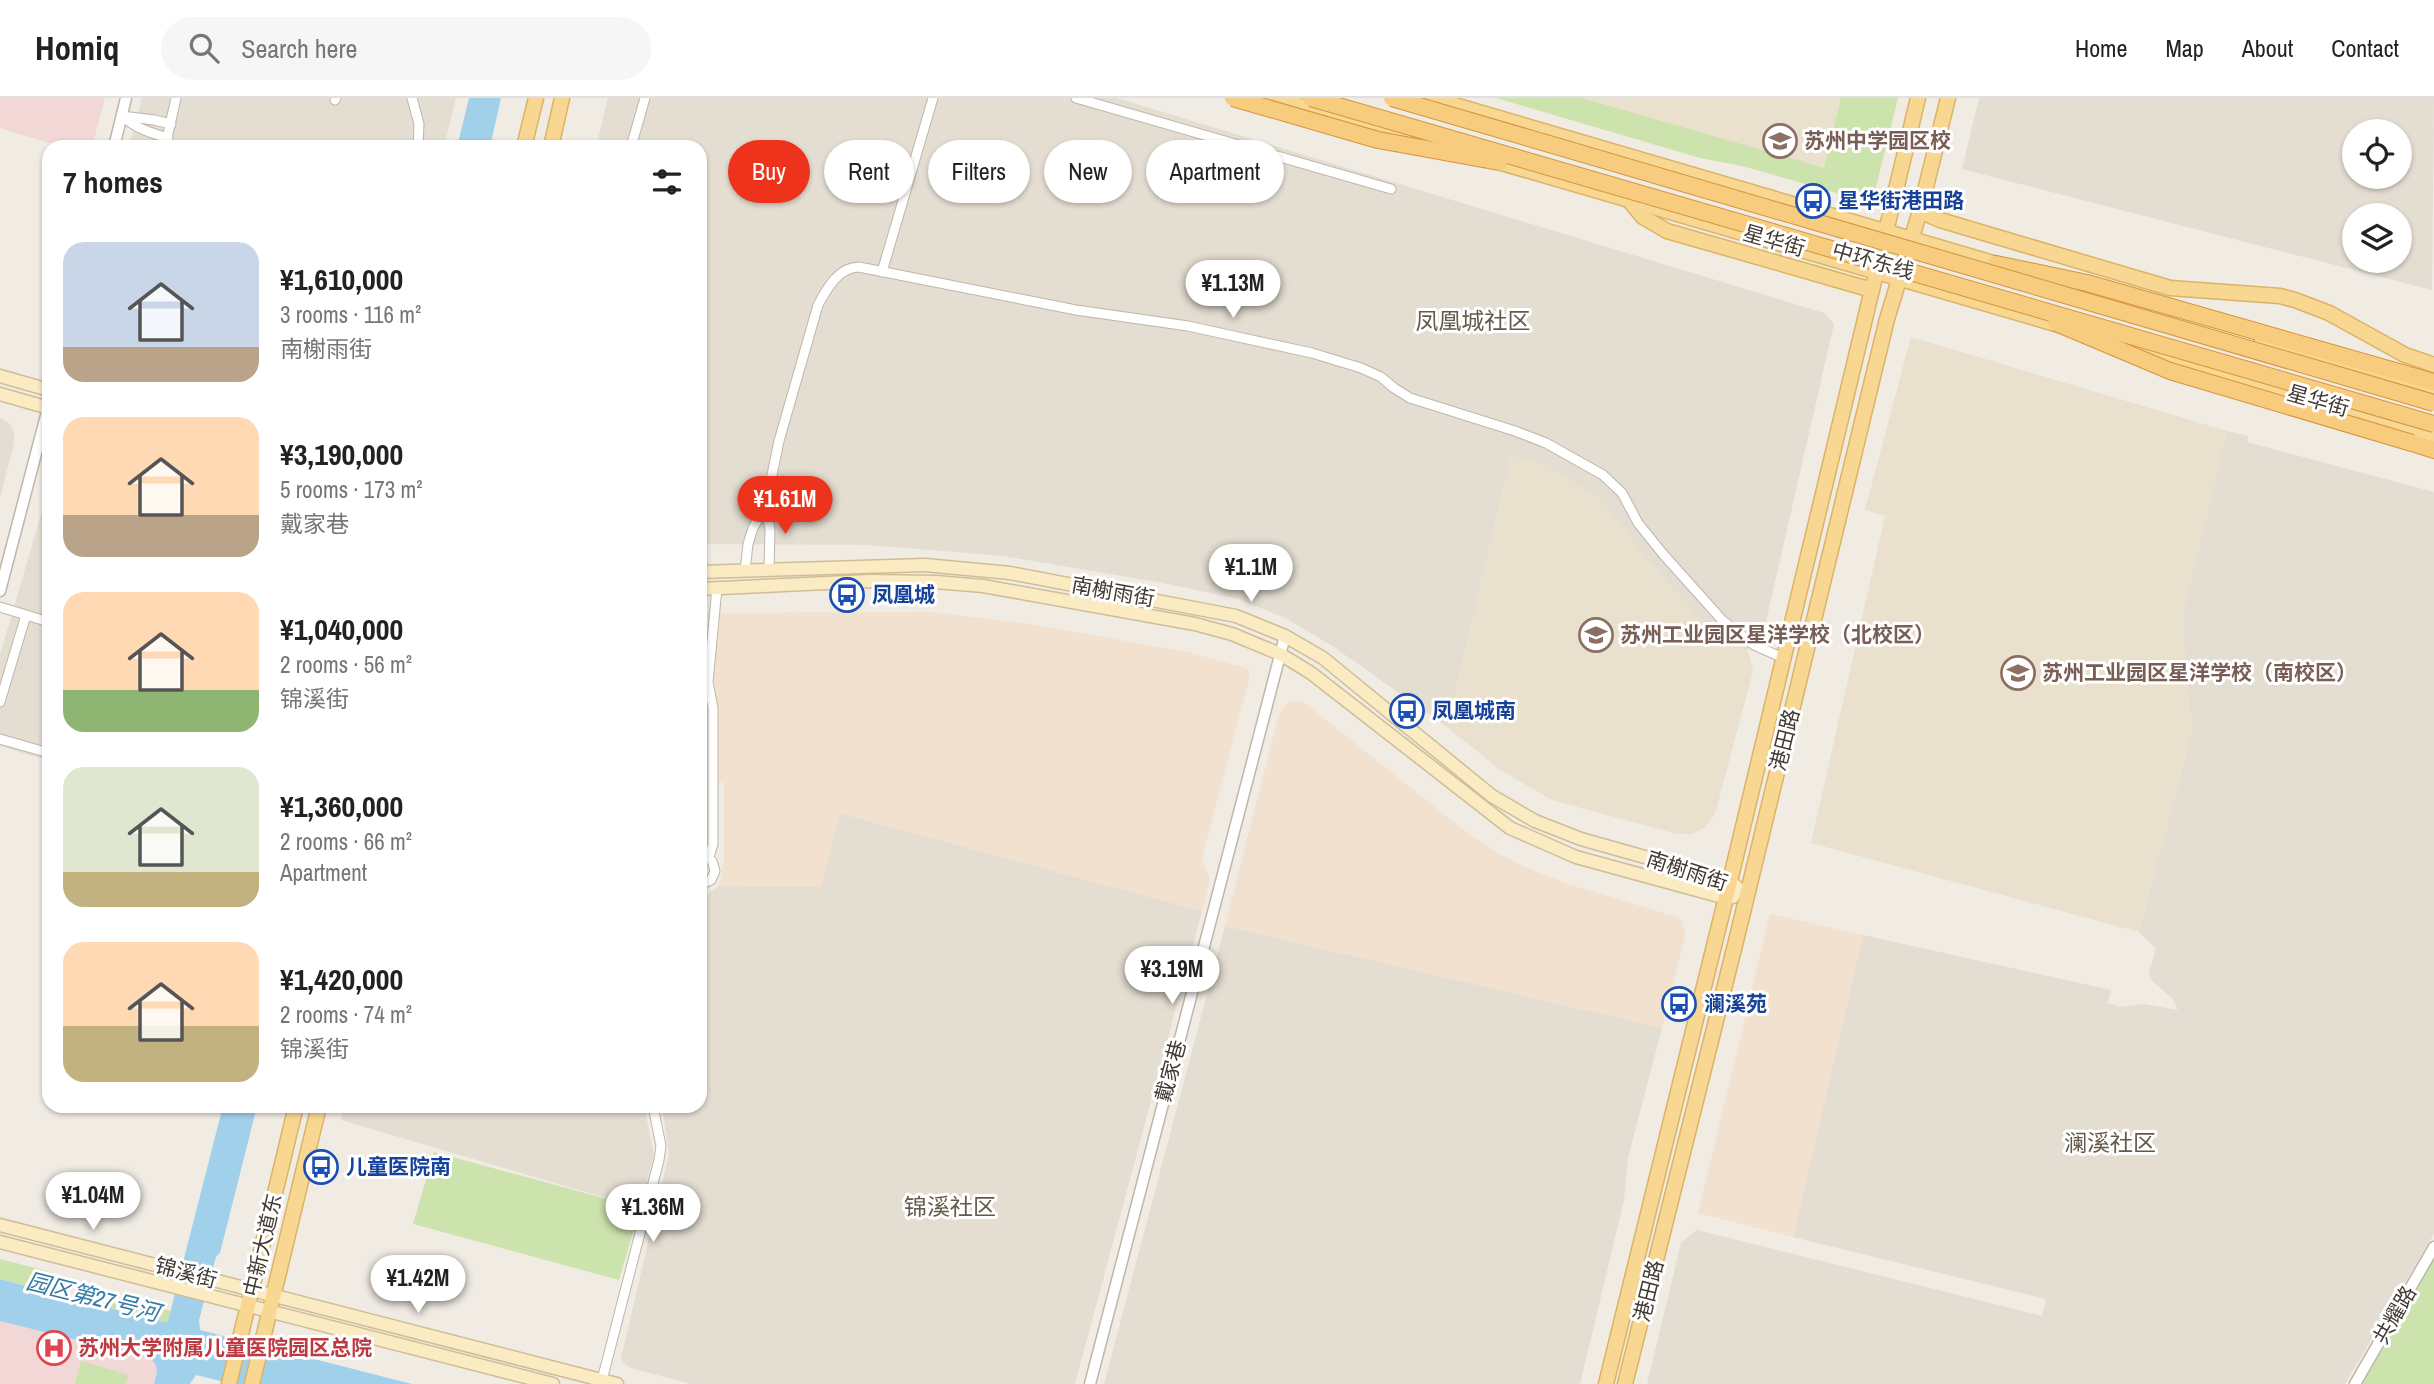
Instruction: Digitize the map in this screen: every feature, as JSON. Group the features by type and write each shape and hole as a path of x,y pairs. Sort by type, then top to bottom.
{"highway":[{"path":"1233,98 1378,140 1585,178"},
{"name":"中环东线","path":"1311,98 2434,424"},
{"name":"中环东线","path":"1392,98 2434,403"},
{"path":"1996,264 2087,283 2434,382"},
{"path":"1990,294 2170,372 2434,450"}],"main road":[{"path":"526,140 536,98"},
{"path":"553,140 562,98"},
{"name":"星华街","path":"1274,98 1627,198 2434,435"},
{"name":"星华街","path":"1431,98 2434,391"},
{"name":"港田路","path":"1606,1384 1918,98"},
{"name":"港田路","path":"1625,1384 1887,319 1920,211 1948,98"},
{"path":"1627,198 1643,217 1668,231 1872,290"},
{"path":"1920,211 1940,220 2170,288 2280,296 2303,302 2329,313 2405,355 2434,365"},
{"path":"0,376 42,388"},
{"path":"0,394 42,404"},
{"name":"南榭雨街","path":"707,572 925,565 1010,573 1236,616 1286,636 1323,658 1492,796 1535,821 1581,839 1730,881 1747,896"},
{"name":"南榭雨街","path":"707,589 870,581 983,586 1195,624 1232,634 1280,654 1311,673 1510,828 1576,857 1726,898 1747,896"},
{"name":"中新大道东","path":"229,1384 294,1113"},
{"name":"中新大道东","path":"252,1384 316,1113"},
{"name":"锦溪街","path":"0,1225 617,1384"},
{"name":"锦溪街","path":"0,1242 553,1384"}],"street":[{"path":"116,140 126,98"},
{"path":"167,140 176,98"},
{"path":"412,98 419,124 418,140"},
{"path":"633,140 645,98"},
{"path":"882,272 933,98"},
{"path":"1076,98 1391,189"},
{"path":"122,116 171,124"},
{"path":"122,116 129,123 163,140"},
{"path":"745,570 748,544 766,504 779,441 818,304 843,271 859,267 1076,310 1188,326 1312,353 1381,377 1410,398 1515,430 1546,443 1603,475 1622,494 1638,523 1663,554 1722,620 1754,645 1783,658"},
{"path":"0,591 42,432"},
{"path":"766,504 770,531 769,570"},
{"path":"707,851 713,844 712,708 708,682 718,588"},
{"path":"0,607 42,620"},
{"path":"0,702 26,615"},
{"name":"戴家巷","path":"1090,1384 1286,636"},
{"path":"0,738 42,751"},
{"path":"707,858 714,865 713,876 707,883"},
{"path":"602,1380 659,1160 661,1146 654,1113"},
{"name":"共耀路","path":"2356,1384 2434,1247"}],"shaded area":[{"path":"0,98 105,98 94,140 42,141 0,128"},
{"path":"142,98 456,98 446,140 131,140"},
{"name":"凤凰城","path":"608,98 1117,98 1255,140 1146,140 1146,203 1284,203 1284,149 1824,313 1834,324 1764,630 1754,628 1747,652 1699,619 1651,564 1511,456 1447,727 1331,645 1285,618 1239,599 1158,582 1003,556 868,545 707,544 707,140 598,140"},
{"name":"苏州中学园区校","path":"1582,98 1841,98 1824,169"},
{"path":"1979,98 2434,98 2432,290 2366,273 2412,273 2412,203 2342,203 2342,267 1962,169"},
{"name":"苏州工业园区星洋学校（南校区）","path":"1911,337 2227,431 2182,616 2192,731 2139,932 1811,843 1885,516 1865,510"},
{"path":"0,418 10,424 14,432 14,443 0,498"},
{"path":"2227,431 2248,436 2247,442 2434,492 2434,1234 2345,1384 1647,1384 1681,1243 1697,1230 2042,1316 2046,1299 1793,1237 1863,935 2111,990 2108,1003 2121,1007 2143,1004 2178,1010 2172,998 2152,981 2149,973 2156,949 2139,932 2192,731 2182,616"},
{"name":"苏州工业园区星洋学校（北校区）","path":"1511,456 1546,464 1600,499 1699,619 1747,651 1750,657 1753,671 1715,814 1705,827 1692,834 1677,834 1552,800 1502,771 1447,727"},
{"path":"42,511 42,759 0,746 0,655"},
{"path":"931,612 1023,623 1188,652 1248,669 1250,676 1202,858 1210,880 1202,911 840,813 821,887 719,886 724,860 724,783 707,779 707,613"},
{"path":"1299,701 1461,828 1496,852 1568,884 1677,917 1683,922 1685,936 1662,1028 1225,926 1279,714 1290,702"},
{"path":"839,813 1202,911 1075,1384 691,1384 624,1364 621,1358 669,1154 663,1113 707,1113 707,894 719,886 821,887"},
{"path":"1770,914 1863,935 1793,1237 1698,1213"},
{"path":"1225,926 1662,1028 1628,1158 1624,1200 1580,1384 1104,1384"},
{"path":"342,1113 645,1113 654,1155 640,1208 341,1120"},
{"name":"苏州大学附属儿童医院园区总院","path":"0,1321 149,1358 156,1362 158,1368 154,1384 0,1384"}],"green space":[{"path":"1496,98 1582,98 1824,168 1841,98 1898,98 1875,191 1868,202 1742,166 1700,158"},
{"path":"434,1152 640,1208 619,1280 413,1224"},
{"path":"2434,1251 2434,1384 2356,1384"},
{"path":"0,1259 51,1272 58,1278 59,1294 0,1279"},
{"path":"89,1288 171,1311 168,1321 163,1323 80,1299 82,1293"},
{"path":"81,1361 129,1375 126,1384 75,1384"}],"water":[{"path":"469,98 501,98 492,140 459,140"},
{"path":"221,1113 255,1113 220,1253 216,1257 199,1320 200,1330 412,1384 233,1384 196,1375 190,1384 154,1384 156,1366 149,1358 0,1321 0,1279 163,1322 168,1321"}],"place":[{"name":"苏州中学园区校","path":"1780,141"},
{"name":"星华街港田路","path":"1813,201"},
{"name":"凤凰城","path":"847,595"},
{"name":"苏州工业园区星洋学校（北校区）","path":"1596,635"},
{"name":"苏州工业园区星洋学校（南校区）","path":"2018,673"},
{"name":"凤凰城南","path":"1407,711"},
{"name":"澜溪苑","path":"1679,1004"},
{"name":"儿童医院南","path":"321,1167"},
{"name":"苏州大学附属儿童医院园区总院","path":"54,1348"}],"district":[{"name":"凤凰城社区","path":"1473,321"},
{"name":"澜溪社区","path":"2110,1143"},
{"name":"锦溪社区","path":"950,1207"}],"water label":[{"name":"园区第27号河","path":"93,1297"}]}
